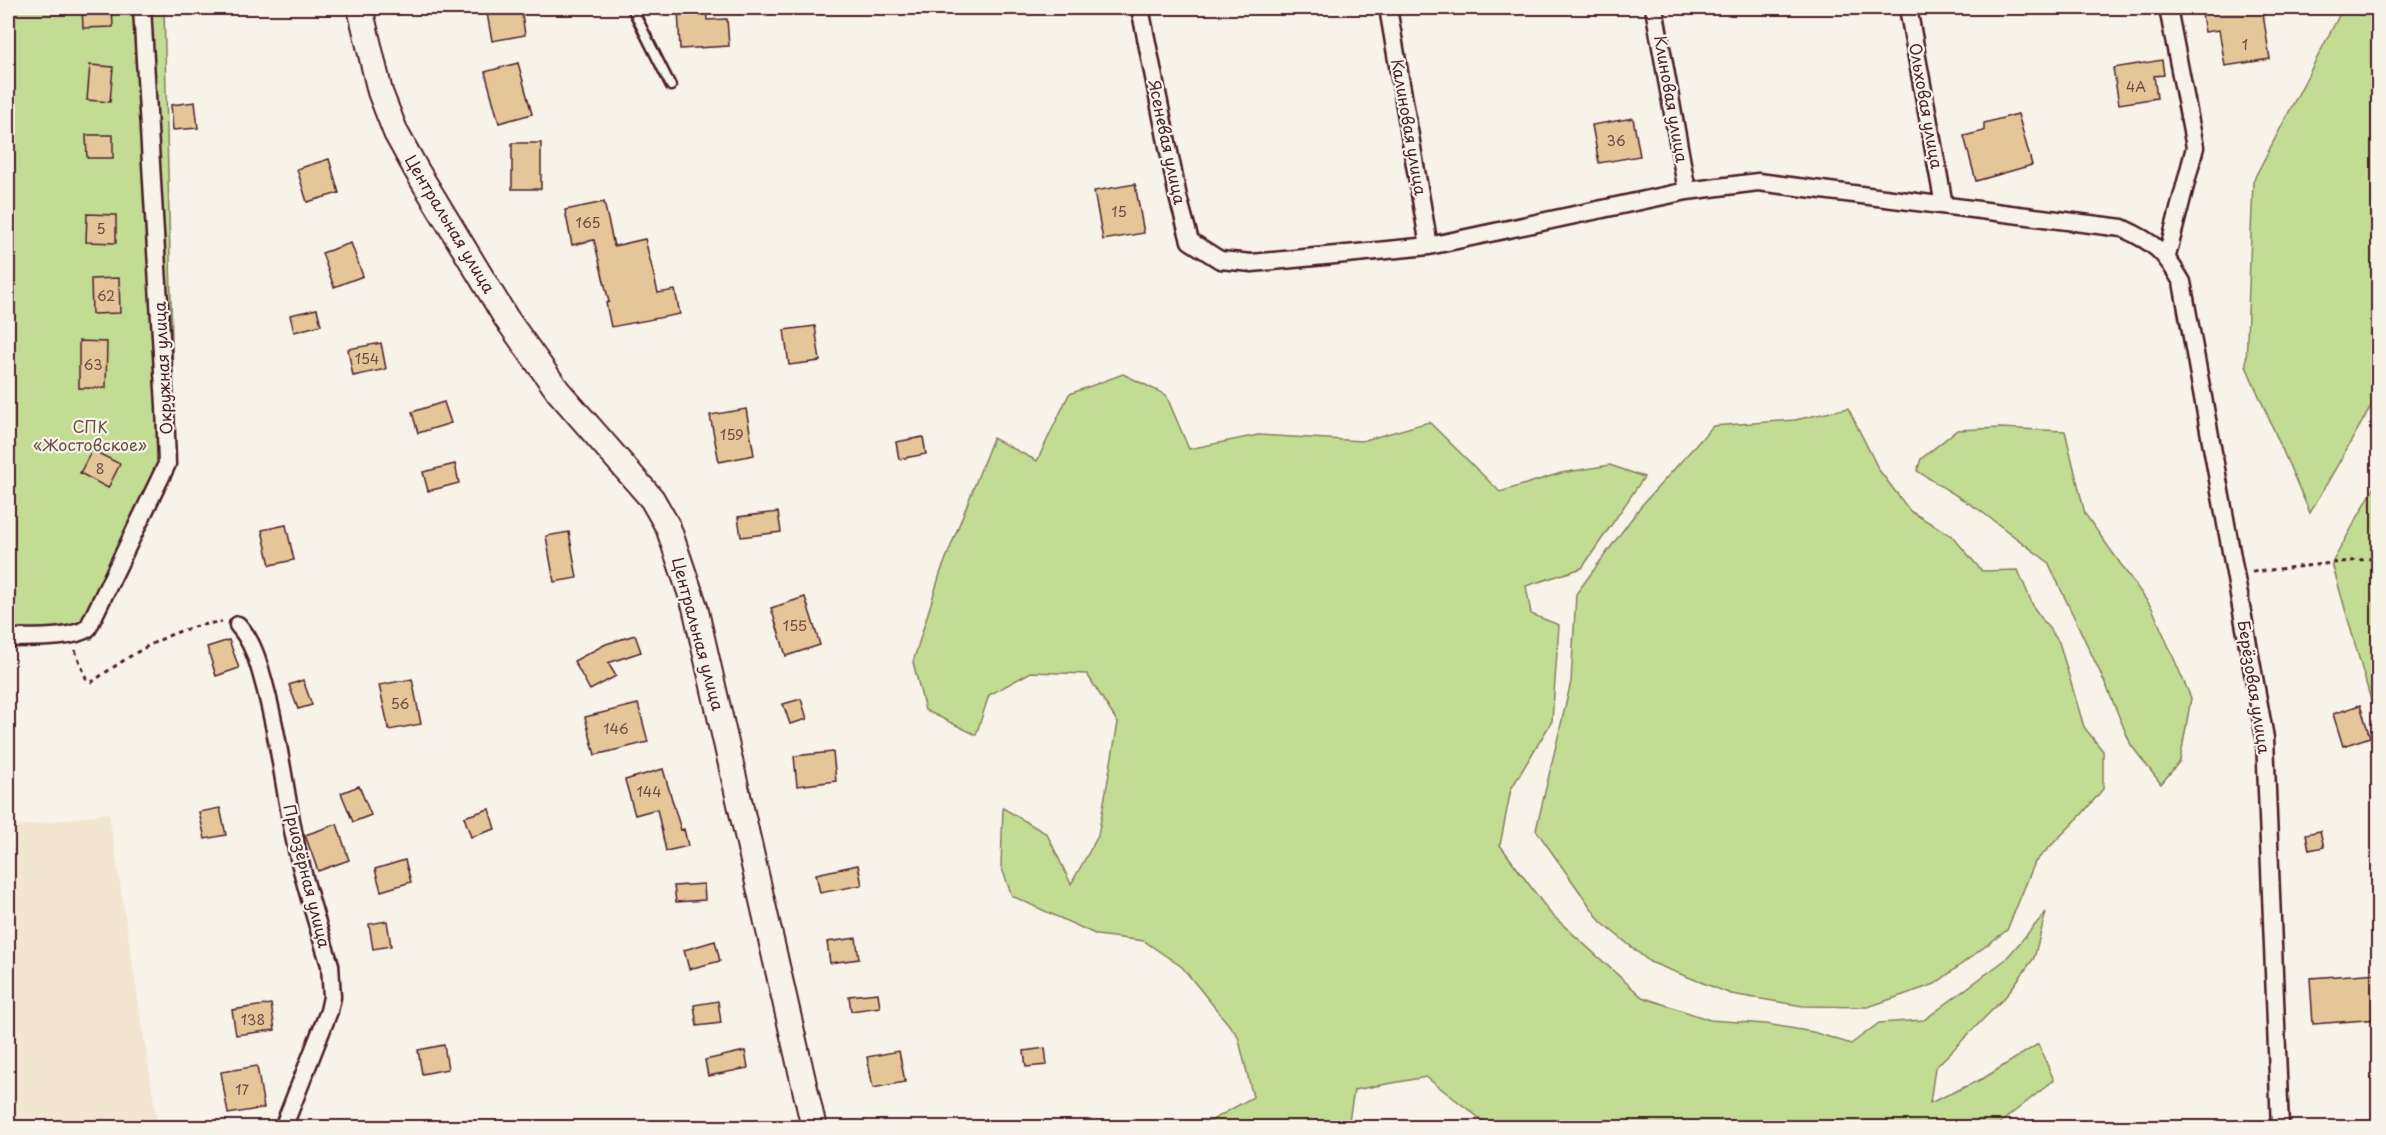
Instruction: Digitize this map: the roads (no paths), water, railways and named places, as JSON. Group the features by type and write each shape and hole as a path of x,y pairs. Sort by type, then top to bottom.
{"street":[{"name":"Окружная улица","path":"8,638 68,635 80,633 88,628 167,464 165,394 142,8"},
{"name":"Центральная улица","path":"360,8 380,92 396,133 457,239 506,318 558,391 652,499 668,527 695,607 814,1128"},
{"name":"Ясеневая улица","path":"1140,8 1178,197 1190,241 1220,261 1252,263 1430,246"},
{"name":"Калиновая улица","path":"1388,8 1430,246"},
{"name":"Клиновая улица","path":"1654,8 1687,191"},
{"name":"Ольховая улица","path":"1908,8 1944,205"},
{"path":"1430,246 1687,191 1758,182 2122,228 2148,240 2167,256 2195,147 2168,8"},
{"name":"Берёзовая улица","path":"2167,256 2182,282 2265,738 2280,1128"},
{"name":"Приозёрная улица","path":"238,625 248,636 256,655 268,698 277,733 298,850 330,965 332,984 329,1011 284,1128"}],"lane":[{"path":"632,8 671,86"}],"park label":[{"name":"СПК «Жостовское»","path":"90,436"}]}
